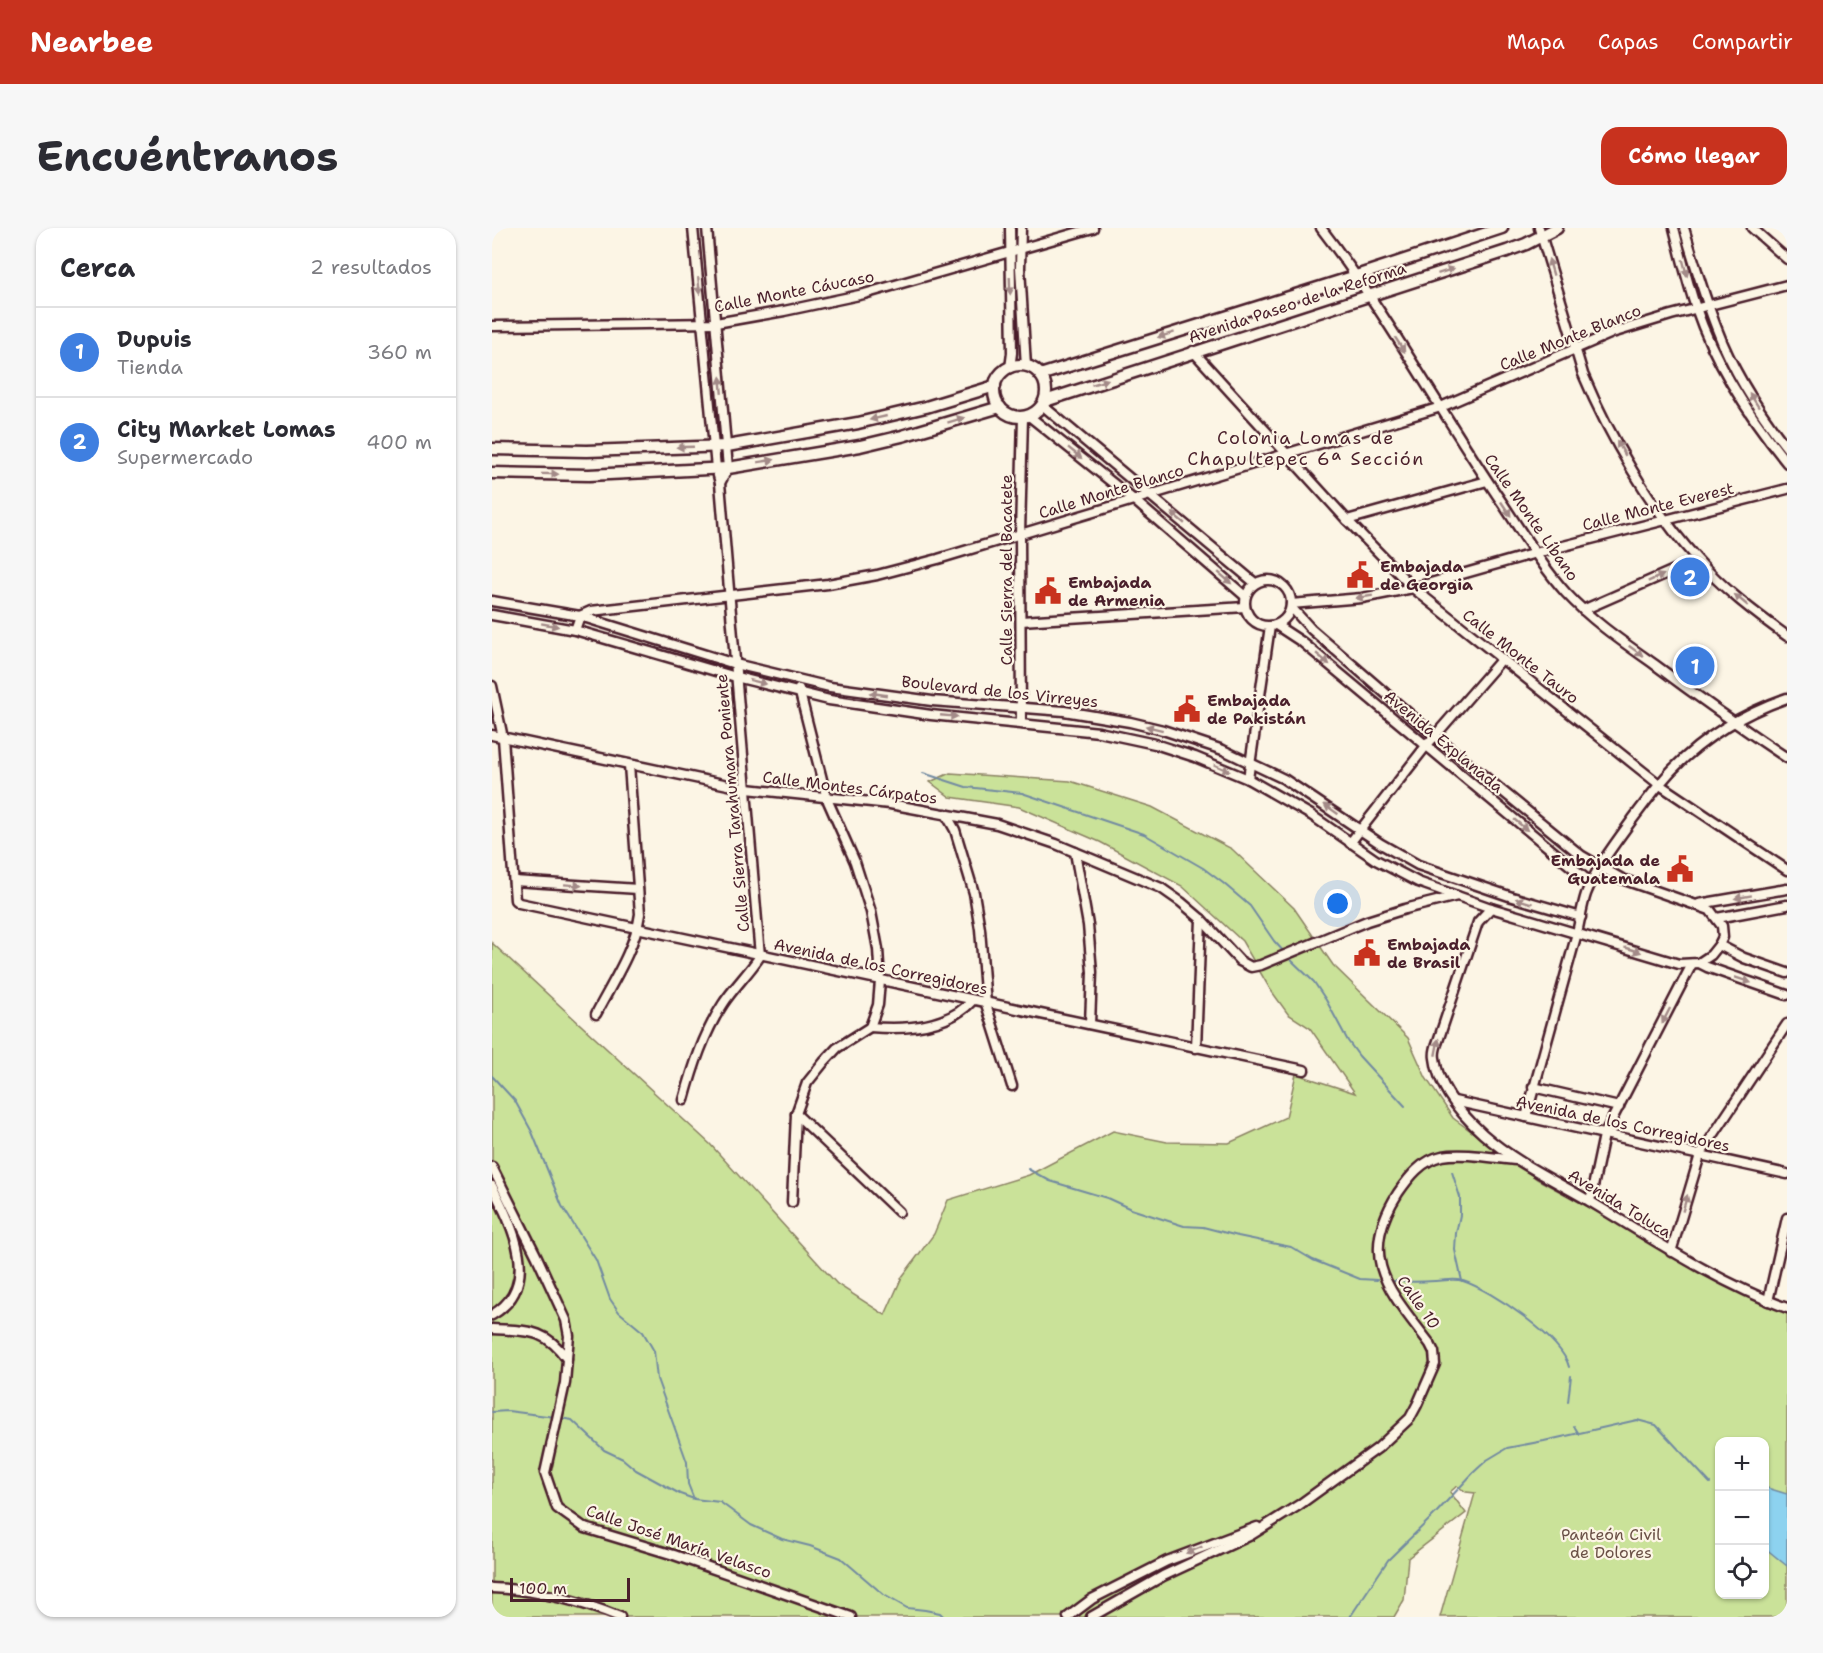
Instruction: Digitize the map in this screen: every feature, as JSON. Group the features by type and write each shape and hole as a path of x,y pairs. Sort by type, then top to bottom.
{"main road":[{"name":"Avenida Paseo de la Reforma","path":"1040,375 1502,228"},
{"name":"Avenida Paseo de la Reforma","path":"1043,403 1193,351 1507,251 1541,232 1557,228"},
{"path":"1026,366 1040,375 1045,383 1046,392 1043,403 1026,417 1010,415 996,401 995,386 1003,372 1010,368 1026,366"},
{"path":"492,449 587,452 727,446 858,423 926,407 995,386"},
{"path":"492,473 589,475 728,468 860,446 1000,407"}],"street":[{"name":"Calle Sierra Tarahumara Poniente","path":"693,228 716,468 720,483 760,956"},
{"path":"707,228 727,446 728,468 720,483"},
{"path":"1010,228 1012,353 1010,368"},
{"path":"1021,228 1026,366"},
{"name":"Calle Monte Cáucaso","path":"492,326 716,323 864,294 1093,228"},
{"name":"Calle Monte Líbano","path":"1321,228 1356,276 1487,481 1552,575 1583,610 1733,723 1787,758"},
{"path":"1674,228 1696,308 1721,364 1773,438 1787,448"},
{"path":"1684,228 1725,350 1787,463"},
{"path":"1752,228 1787,259"},
{"path":"1541,232 1574,349 1592,397 1636,475 1697,560 1738,598 1787,636"},
{"name":"Calle Monte Blanco","path":"580,616 591,611 828,584 877,575 1441,407 1612,333 1696,308 1787,285"},
{"name":"Calle Monte Tauro","path":"1193,351 1347,520 1413,588 1659,784 1787,870"},
{"path":"1043,403 1255,583"},
{"path":"1026,417 1134,500 1245,596"},
{"name":"Calle Sierra del Bacatete","path":"1021,723 1020,534 1026,417"},
{"path":"1347,520 1487,481"},
{"name":"Calle Monte Everest","path":"1291,605 1362,598 1413,588 1536,553 1787,489"},
{"path":"1583,610 1697,560"},
{"path":"1262,580 1276,581 1288,590 1291,605 1287,617 1273,626 1257,624 1251,620 1245,607 1245,596 1255,583 1262,580"},
{"name":"Boulevard de los Virreyes","path":"492,602 580,616 735,664 830,687 932,701 1064,711 1130,722 1191,738 1284,779 1404,858 1443,875 1581,917"},
{"name":"Avenida Explanada","path":"1291,605 1311,629 1540,824 1600,868 1622,879 1698,904"},
{"path":"1021,621 1245,607"},
{"name":"Boulevard de los Virreyes","path":"492,615 575,630 736,677 829,700 931,715 1021,723 1127,737 1195,757 1248,779 1311,815 1350,843 1400,873 1491,908 1679,964 1696,964"},
{"path":"575,630 580,616"},
{"path":"1248,779 1273,626"},
{"name":"Avenida Explanada","path":"1273,626 1302,642 1591,884"},
{"path":"1350,843 1426,746 1501,660"},
{"path":"797,679 827,799 855,862 871,912 878,949 880,981 878,1005 870,1027"},
{"path":"492,686 503,738 514,881 638,889"},
{"path":"1526,1117 1577,933 1582,905 1591,884 1613,847 1659,784 1687,756 1733,723 1787,698"},
{"name":"Calle Montes Cárpatos","path":"492,735 747,789 890,804 1019,831 1161,888 1201,919 1240,961 1251,967 1262,965 1322,939 1395,912 1458,896"},
{"path":"596,1014 638,928 640,914 629,765"},
{"path":"946,814 955,830 974,893 980,929 986,1004 1012,1086"},
{"path":"1075,852 1088,925 1092,972 1090,1024"},
{"name":"Avenida de los Corregidores","path":"514,881 515,900 525,904 760,956 1304,1070"},
{"path":"1698,904 1787,889"},
{"path":"1590,1201 1604,1135 1696,964 1711,955 1723,937 1722,926 1717,918 1710,910 1698,904"},
{"path":"1717,918 1787,905"},
{"name":"Avenida Toluca","path":"1491,908 1478,922 1435,1056 1438,1071 1454,1101 1482,1133 1516,1160 1590,1201 1671,1252 1768,1301 1787,1308"},
{"path":"1196,1048 1201,919"},
{"path":"1719,945 1744,958 1787,973"},
{"path":"684,1100 704,1038 721,1006 760,956"},
{"path":"1696,964 1787,995"},
{"path":"792,1202 796,1114 807,1083 824,1062 846,1042 870,1027 891,1029 915,1027 951,1018 974,1000"},
{"path":"1671,1252 1700,1155 1787,1024"},
{"path":"1533,1087 1620,1107"},
{"name":"Avenida de los Corregidores","path":"1454,1101 1787,1174"},
{"path":"796,1114 899,1212"},
{"name":"Calle 10","path":"1091,1617 1163,1576 1239,1541 1299,1505 1378,1448 1402,1427 1410,1418 1435,1364 1434,1352 1430,1344 1390,1290 1382,1271 1379,1254 1380,1234 1386,1212 1407,1180 1429,1161 1443,1156 1516,1160"},
{"name":"Calle José María Velasco","path":"492,1167 566,1320 569,1336 563,1389 545,1473 557,1508 585,1528 684,1558 851,1617"},
{"path":"492,1186 513,1230 520,1266 513,1294 506,1304 492,1315"},
{"path":"1768,1301 1787,1218"},
{"path":"492,1329 540,1333 560,1348 567,1359"},
{"name":"Calle 10","path":"1068,1617 1092,1599 1167,1561 1268,1523"},
{"path":"492,1588 522,1589 563,1598 620,1617"}],"green space":[{"name":"Panteón Civil de Dolores","path":"950,773 1070,781 1152,807 1232,849 1294,908 1333,965 1408,1038 1426,1078 1453,1118 1537,1179 1768,1305 1787,1313 1787,1617 1440,1617 1475,1493 1466,1492 1457,1486 1450,1492 1466,1513 1408,1558 1404,1600 1394,1617 492,1617 492,943 710,1144 837,1284 885,1315 902,1277 934,1234 948,1200 1029,1175 1113,1131 1167,1142 1229,1143 1286,1117 1296,1074 1355,1093 1310,1028 1288,1014 1270,989 1242,941 1182,886 1100,842 1019,807 950,797 930,782"}],"water":[{"path":"1769,1489 1787,1494 1787,1566 1769,1551"}],"waterway":[{"path":"923,773 966,787 1022,793 1144,834 1203,868 1223,883 1250,906 1285,953"},
{"path":"1288,957 1314,982 1359,1056 1405,1106"},
{"path":"492,1076 515,1101 532,1132 562,1206 596,1260 610,1299 619,1312 643,1332 654,1351 657,1379 687,1462 688,1484 694,1499"},
{"path":"1028,1169 1050,1181 1107,1198 1131,1209 1184,1226 1203,1227 1291,1247 1313,1260 1360,1279 1377,1280"},
{"path":"1452,1172 1460,1197 1455,1250 1462,1281"},
{"path":"1393,1281 1456,1280 1475,1286 1524,1316 1540,1329 1564,1355 1569,1367"},
{"path":"1568,1402 1571,1376"},
{"path":"492,1412 508,1411 555,1417"},
{"path":"560,1418 572,1420 604,1450 680,1494 694,1499 720,1502 751,1525 782,1539 810,1546 841,1558 884,1595 907,1608 940,1613 944,1617"},
{"path":"1350,1617 1388,1560 1474,1472 1487,1460 1507,1448 1637,1420 1656,1425 1710,1483"},
{"path":"1574,1426 1579,1434"}],"place":[{"name":"Embajada de Georgia","path":"1360,575"},
{"name":"City Market Lomas","path":"1690,577"},
{"name":"Embajada de Armenia","path":"1048,591"},
{"name":"Dupuis","path":"1695,666"},
{"name":"Embajada de Pakistán","path":"1187,709"},
{"name":"Embajada de Guatemala","path":"1680,869"},
{"name":"Embajada de Brasil","path":"1367,953"}],"district":[{"name":"Colonia Lomas de Chapultepec 6ª Sección","path":"1306,448"}]}
